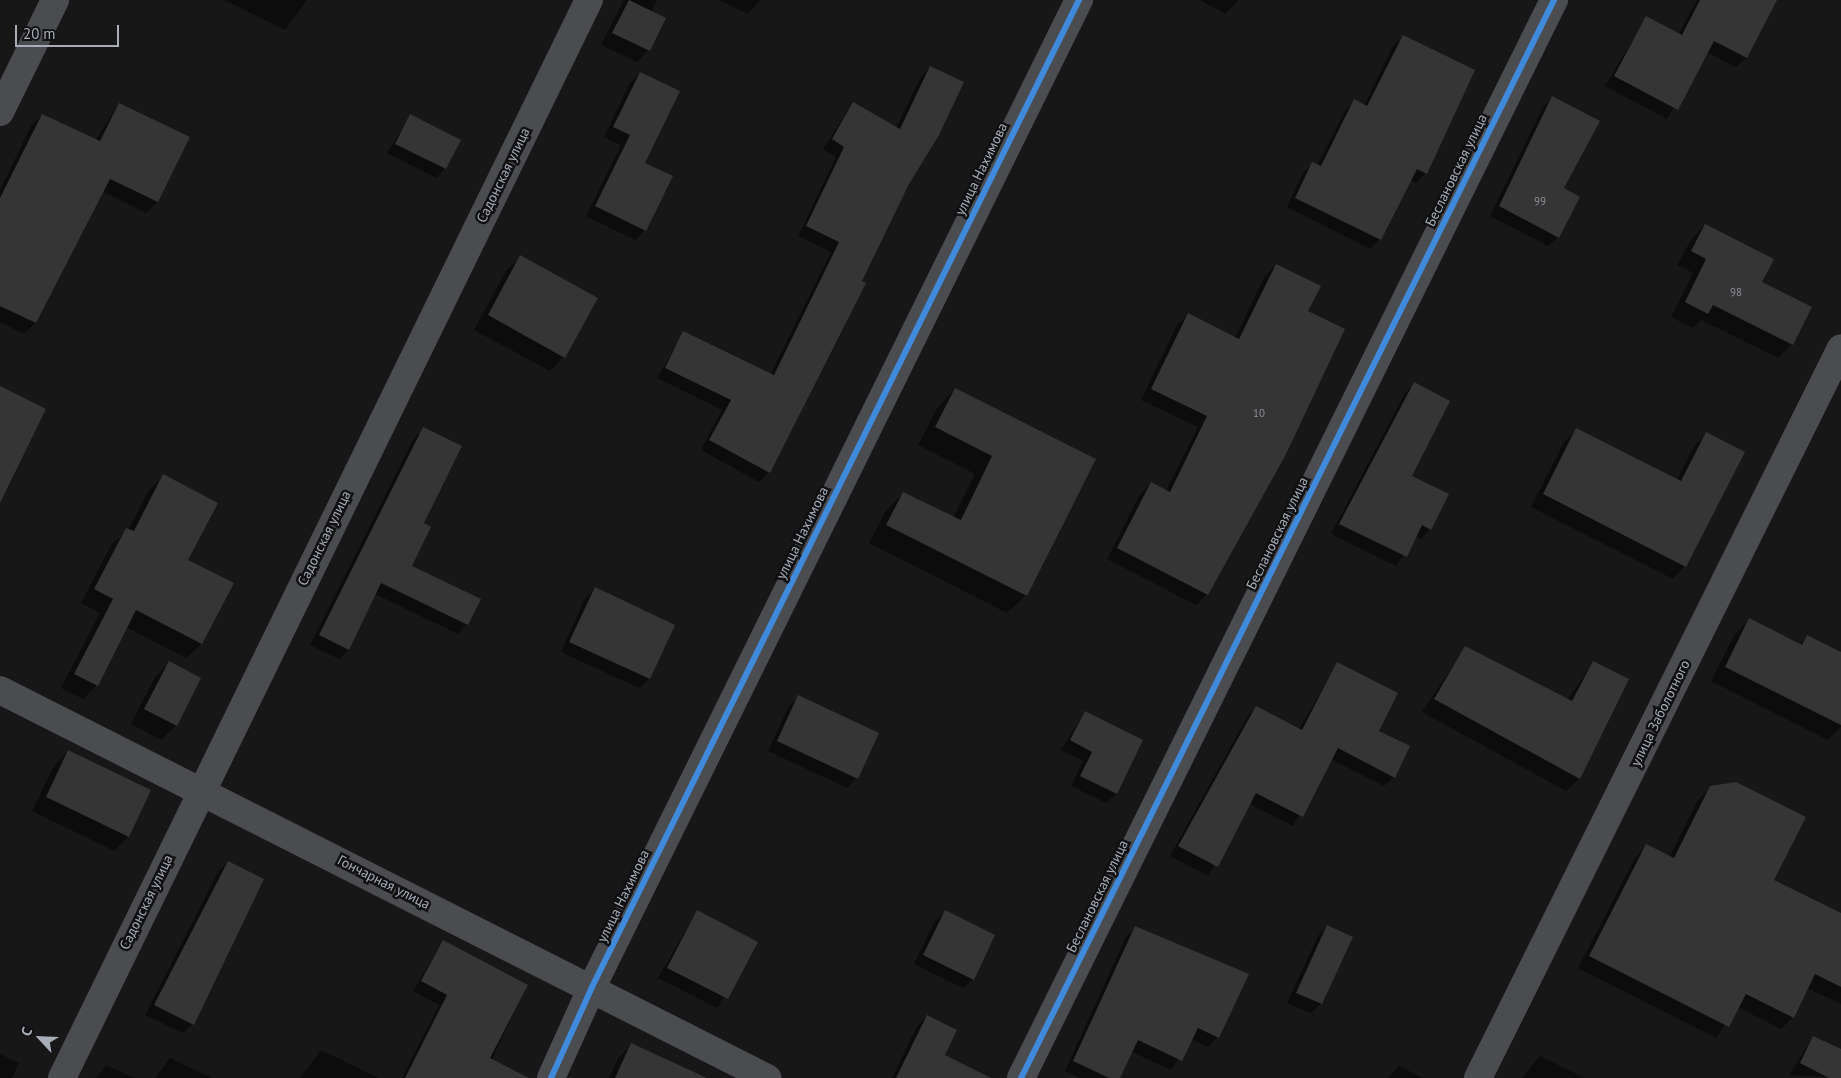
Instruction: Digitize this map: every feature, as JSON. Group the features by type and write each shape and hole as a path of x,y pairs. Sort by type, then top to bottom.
{"street":[{"path":"0,112 55,0"},
{"name":"Садонская улица","path":"62,1078 201,790 589,0"},
{"name":"улица Нахимова","path":"551,1078 592,987 1079,0"},
{"name":"Беслановская улица","path":"1021,1078 1554,0"},
{"name":"улица Заболотного","path":"1478,1078 1841,348"},
{"name":"Гончарная улица","path":"0,690 592,987 767,1078"}],"building":[{"path":"629,0 666,18 650,51 612,33"},
{"path":"1700,0 1777,0 1747,58 1714,41 1678,110 1614,76 1646,16 1682,35"},
{"path":"1403,35 1475,70 1427,174 1417,169 1381,240 1295,198 1312,162 1321,166 1354,99 1367,106"},
{"path":"930,66 964,82 939,135 909,184 862,281 866,283 770,473 709,440 731,400 665,368 683,331 774,375 839,242 806,226 844,147 832,139 853,102 900,129"},
{"path":"640,72 680,91 645,163 673,176 646,231 595,206 630,135 613,127"},
{"path":"1552,96 1600,121 1564,188 1580,197 1559,238 1499,206"},
{"path":"119,103 190,137 158,202 110,179 36,323 0,306 0,198 42,114 100,141"},
{"path":"410,114 461,140 446,169 395,144"},
{"path":"1705,224 1774,259 1762,282 1812,307 1793,345 1713,305 1708,314 1685,302 1706,259 1691,251"},
{"path":"520,255 598,298 565,358 488,315"},
{"path":"1276,264 1321,286 1308,311 1345,329 1286,454 1208,595 1117,548 1151,482 1170,492 1207,416 1151,389 1188,313 1239,339"},
{"path":"1414,382 1450,401 1412,476 1449,494 1431,530 1422,525 1407,557 1339,524"},
{"path":"0,386 46,409 0,503"},
{"path":"955,388 1096,459 1027,596 886,525 903,492 961,520 992,456 935,427"},
{"path":"423,427 462,446 424,523 431,527 412,566 481,599 468,625 381,583 349,650 319,635"},
{"path":"1576,428 1681,481 1706,432 1745,452 1686,567 1543,494"},
{"path":"163,474 218,503 188,560 234,583 202,644 136,610 98,686 74,674 113,599 94,589 126,528 134,531"},
{"path":"595,587 675,625 650,679 569,642"},
{"path":"1749,618 1802,645 1807,635 1841,652 1841,725 1725,667"},
{"path":"1465,646 1572,701 1593,661 1629,679 1580,779 1434,699"},
{"path":"169,661 201,678 177,726 144,709"},
{"path":"1337,662 1398,693 1379,731 1410,746 1395,778 1338,748 1303,817 1256,793 1218,867 1178,846 1256,706 1302,730"},
{"path":"798,695 879,733 858,779 777,741"},
{"path":"1085,711 1143,740 1117,794 1080,776 1092,752 1070,740"},
{"path":"68,750 151,790 129,837 46,797"},
{"path":"1736,782 1806,817 1774,880 1841,913 1841,987 1815,974 1794,1018 1746,994 1729,1027 1589,956 1646,844 1674,858 1710,786"},
{"path":"228,861 264,879 194,1025 154,1005"},
{"path":"697,910 758,942 728,999 667,968"},
{"path":"945,910 995,935 974,980 923,955"},
{"path":"1327,925 1353,937 1322,1004 1296,993"},
{"path":"1135,926 1249,974 1219,1038 1198,1028 1182,1061 1138,1040 1120,1078 1109,1078 1073,1061"},
{"path":"443,940 528,985 490,1058 529,1078 405,1078 447,995 421,981"},
{"path":"927,1015 957,1030 945,1055 991,1078 896,1078"},
{"path":"1813,1036 1841,1049 1841,1078 1829,1078 1800,1063"},
{"path":"631,1043 707,1078 615,1078"}],"cycle path":[{"path":"551,1078 592,987 1079,0"},
{"path":"1021,1078 1554,0"}]}
